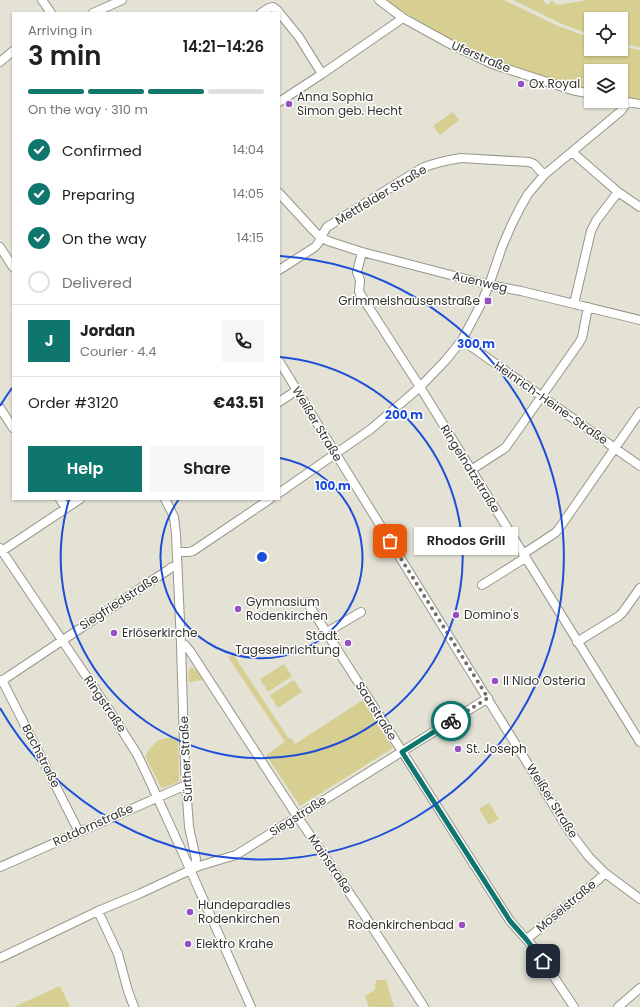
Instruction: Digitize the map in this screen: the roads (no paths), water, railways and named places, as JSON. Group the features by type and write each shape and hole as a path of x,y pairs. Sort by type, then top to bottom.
{"street":[{"path":"42,0 50,12"},
{"path":"95,12 122,0"},
{"name":"Uferstraße","path":"379,0 403,18 452,45 492,64 584,93"},
{"path":"263,12 273,7 279,12"},
{"path":"280,14 299,37 322,74"},
{"path":"280,101 403,18"},
{"path":"0,62 12,52"},
{"path":"628,102 640,104"},
{"path":"280,492 371,429 420,387 446,360 462,340 475,317 489,285 502,247 528,194 544,175 621,111 622,108"},
{"path":"572,152 618,192 640,207"},
{"name":"Mettfelder Straße","path":"280,269 315,247 320,242 328,227 422,168 452,159 461,158 529,162 534,164 544,175"},
{"path":"574,304 591,231 596,221 618,192"},
{"path":"280,194 321,238"},
{"name":"Auenweg","path":"321,238 362,252 489,285 521,291 640,320"},
{"path":"0,247 12,265"},
{"name":"Ringelnatzstraße","path":"362,252 358,272 360,280 359,292 420,387 577,642 637,729 640,742"},
{"path":"471,470 506,447 582,338 588,308"},
{"name":"Heinrich-Heine-Straße","path":"462,340 640,466"},
{"name":"Weißer Straße","path":"280,363 570,832 589,857 605,872 640,899"},
{"path":"280,401 297,390"},
{"path":"0,408 12,426"},
{"path":"482,585 558,530 640,412"},
{"path":"61,500 66,508"},
{"path":"1,550 78,500"},
{"name":"Sürther Straße","path":"166,500 174,517 177,552 186,785 189,827 196,859 195,865 190,870"},
{"path":"177,552 194,551 269,500"},
{"name":"Ringstraße","path":"1,550 128,740 158,797 190,870"},
{"name":"Siegfriedstraße","path":"1,681 172,567 177,567"},
{"path":"577,642 619,616 640,588"},
{"name":"Saarstraße","path":"307,602 510,921 536,950 574,1007"},
{"path":"327,632 361,612"},
{"name":"Mainstraße","path":"181,644 185,645 190,651 424,1007"},
{"name":"Bachstraße","path":"1,681 79,832"},
{"name":"Siegstraße","path":"0,958 98,911 199,866 236,855 488,698"},
{"name":"Rotdornstraße","path":"0,866 186,785"},
{"path":"190,870 251,1007"},
{"name":"Moselstraße","path":"526,939 598,880 605,872"},
{"path":"98,911 116,950 134,1007"},
{"path":"618,1007 640,988"}],"place":[{"name":"Ox Royal","path":"521,84"},
{"name":"Anna Sophia Simon geb. Hecht","path":"289,104"},
{"name":"Grimmelshausenstraße","path":"488,301"},
{"name":"Rhodos Grill","path":"390,541"},
{"name":"Gymnasium Rodenkirchen","path":"238,609"},
{"name":"Domino's","path":"456,615"},
{"name":"Erlöserkirche","path":"114,633"},
{"name":"Städt. Tageseinrichtung","path":"348,643"},
{"name":"Il Nido Osteria","path":"495,681"},
{"name":"St. Joseph","path":"458,749"},
{"name":"Hundeparadies Rodenkirchen","path":"190,912"},
{"name":"Rodenkirchenbad","path":"462,925"},
{"name":"Elektro Krahe","path":"188,944"}]}
